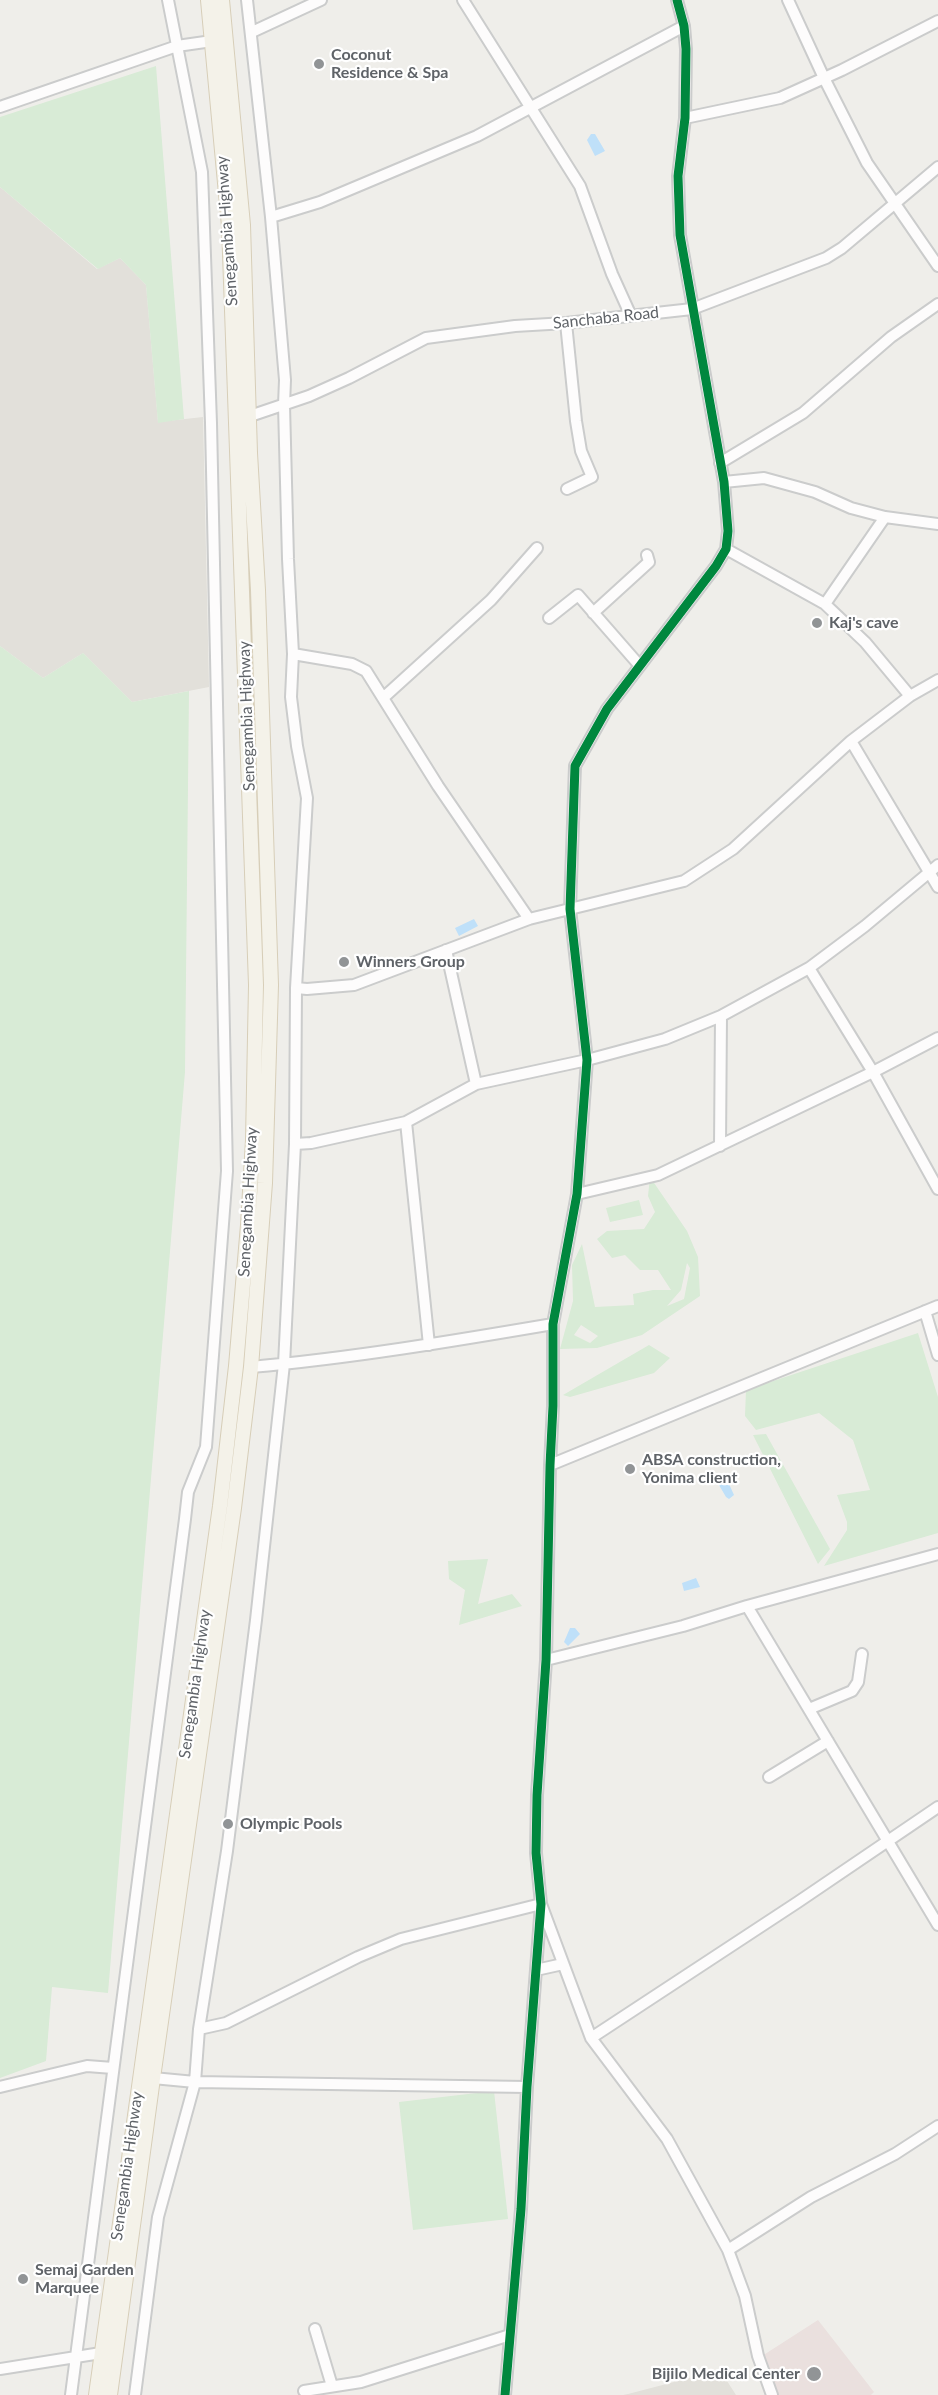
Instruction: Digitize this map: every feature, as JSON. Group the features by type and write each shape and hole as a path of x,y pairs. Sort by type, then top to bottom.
{"main road":[{"name":"Senegambia Highway","path":"96,2395 220,1506 237,1366 252,1161 256,985 243,590 229,226 208,0"},
{"name":"Senegambia Highway","path":"110,2395 232,1519 251,1367 265,1183 270,985 258,590 243,225 222,0"}],"street":[{"path":"71,2395 187,1501 206,1447 227,1171 211,423 201,172 168,0"},
{"path":"135,2395 158,2217 195,2082 199,2029 227,1851 256,1620 284,1364 295,1144 296,988 307,798 291,697 293,654 288,559 285,380 271,217 247,0"},
{"path":"252,32 321,0"},
{"path":"462,0 532,106 580,186 612,274 632,316"},
{"path":"505,2395 521,2209 527,2087 541,1904 536,1842 546,1660 553,1324 577,1194 587,1060 570,909 575,766 607,709 726,549 728,531 724,482 680,235 678,176 685,118 686,49 684,26 677,0"},
{"path":"788,0 867,163 938,266"},
{"path":"685,118 780,98 938,21"},
{"path":"271,217 320,202 477,136 684,26"},
{"path":"0,107 177,46 212,41"},
{"name":"Sanchaba Road","path":"250,416 284,405 349,378 426,338 515,326 566,323 692,309 826,258 858,237 938,167"},
{"path":"720,463 803,413 891,337 938,304"},
{"path":"566,323 581,451 592,477 567,489"},
{"path":"724,482 764,478 815,492 851,508 885,517 938,524"},
{"path":"825,604 885,517"},
{"path":"383,698 491,600 537,548"},
{"path":"726,549 825,604 865,642 910,696"},
{"path":"593,613 649,562 647,555"},
{"path":"549,618 578,595 640,666"},
{"path":"293,654 352,664 366,671 438,786 529,919"},
{"path":"296,988 354,985 529,919 684,880 733,849 851,741 910,696 938,680"},
{"path":"851,741 934,868 938,887"},
{"path":"295,1144 311,1143 406,1122 476,1084 587,1060 666,1039 721,1016 809,968 865,926 934,868"},
{"path":"446,950 476,1084"},
{"path":"809,968 873,1072 938,1189"},
{"path":"720,1146 721,1016"},
{"path":"577,1194 658,1175 873,1072 938,1038"},
{"path":"406,1122 429,1345"},
{"path":"550,1465 938,1306"},
{"path":"926,1311 938,1355"},
{"path":"251,1367 429,1345 553,1324"},
{"path":"546,1660 683,1626 747,1606 938,1554"},
{"path":"747,1606 938,1925"},
{"path":"809,1709 852,1691 858,1682 862,1654"},
{"path":"769,1777 828,1741"},
{"path":"591,2038 889,1842 938,1807"},
{"path":"199,2029 226,2023 358,1957 401,1939 541,1904"},
{"path":"541,1904 591,2038 667,2139 728,2250 745,2296 758,2356 772,2395"},
{"path":"536,1970 563,1964"},
{"path":"0,2087 87,2066 113,2068"},
{"path":"153,2078 195,2082 527,2087"},
{"path":"728,2250 811,2197 895,2154 938,2126"},
{"path":"315,2329 332,2386"},
{"path":"304,2391 361,2382 510,2335"},
{"path":"0,2369 101,2354"}],"shaded area":[{"path":"0,187 97,269 120,258 146,285 158,422 203,417 209,687 132,702 83,653 43,678 0,646"},
{"name":"Bijilo Medical Center","path":"818,2320 874,2392 871,2395 774,2395 762,2356"},
{"path":"720,2370 736,2395 623,2395 628,2394"}],"green space":[{"path":"156,66 184,419 158,423 146,285 120,258 98,269 0,187 0,117"},
{"path":"0,646 43,678 83,653 132,702 189,691 185,1072 108,1993 52,1987 46,2061 0,2078"},
{"path":"650,1177 687,1231 698,1257 700,1296 642,1335 597,1348 560,1349 573,1301 572,1265 582,1244 595,1307 634,1305 633,1294 653,1290 671,1290 658,1270 640,1270 625,1255 612,1258 597,1239 607,1231 644,1229 655,1212 648,1196","holes":["687,1263 690,1268 684,1299 667,1306 681,1290","581,1325 598,1336 590,1343 574,1335"]},
{"path":"639,1200 643,1215 610,1222 606,1208"},
{"path":"918,1333 938,1397 938,1533 824,1566 847,1530 847,1522 837,1495 870,1490 853,1440 819,1413 756,1430 745,1416 746,1390"},
{"path":"649,1345 670,1358 654,1373 570,1397 563,1395"},
{"path":"766,1434 830,1549 818,1564 753,1435"},
{"path":"488,1559 478,1604 512,1594 522,1606 459,1625 465,1590 449,1579 448,1561"},
{"path":"494,2091 508,2219 413,2230 399,2102"}],"water":[{"path":"591,134 595,134 605,151 595,156 587,140"},
{"path":"474,919 478,926 459,936 455,928"},
{"path":"725,1475 734,1495 729,1499 716,1480"},
{"path":"696,1578 700,1587 684,1591 682,1583"},
{"path":"570,1628 575,1628 580,1634 568,1646 564,1642"}],"cycle path":[{"path":"505,2395 521,2209 527,2087 541,1904 536,1853 537,1795 546,1660 553,1324 577,1194 587,1060 570,909 575,766 607,709 716,566 726,549 728,531 724,482 680,235 678,176 685,118 686,49 684,26 677,0"}],"place":[{"name":"Coconut Residence & Spa","path":"319,64"},
{"name":"Kaj's cave","path":"817,623"},
{"name":"Winners Group","path":"344,962"},
{"name":"ABSA construction, Yonima client","path":"630,1469"},
{"name":"Olympic Pools","path":"228,1824"},
{"name":"Semaj Garden Marquee","path":"23,2279"},
{"name":"Bijilo Medical Center","path":"814,2374"}]}
